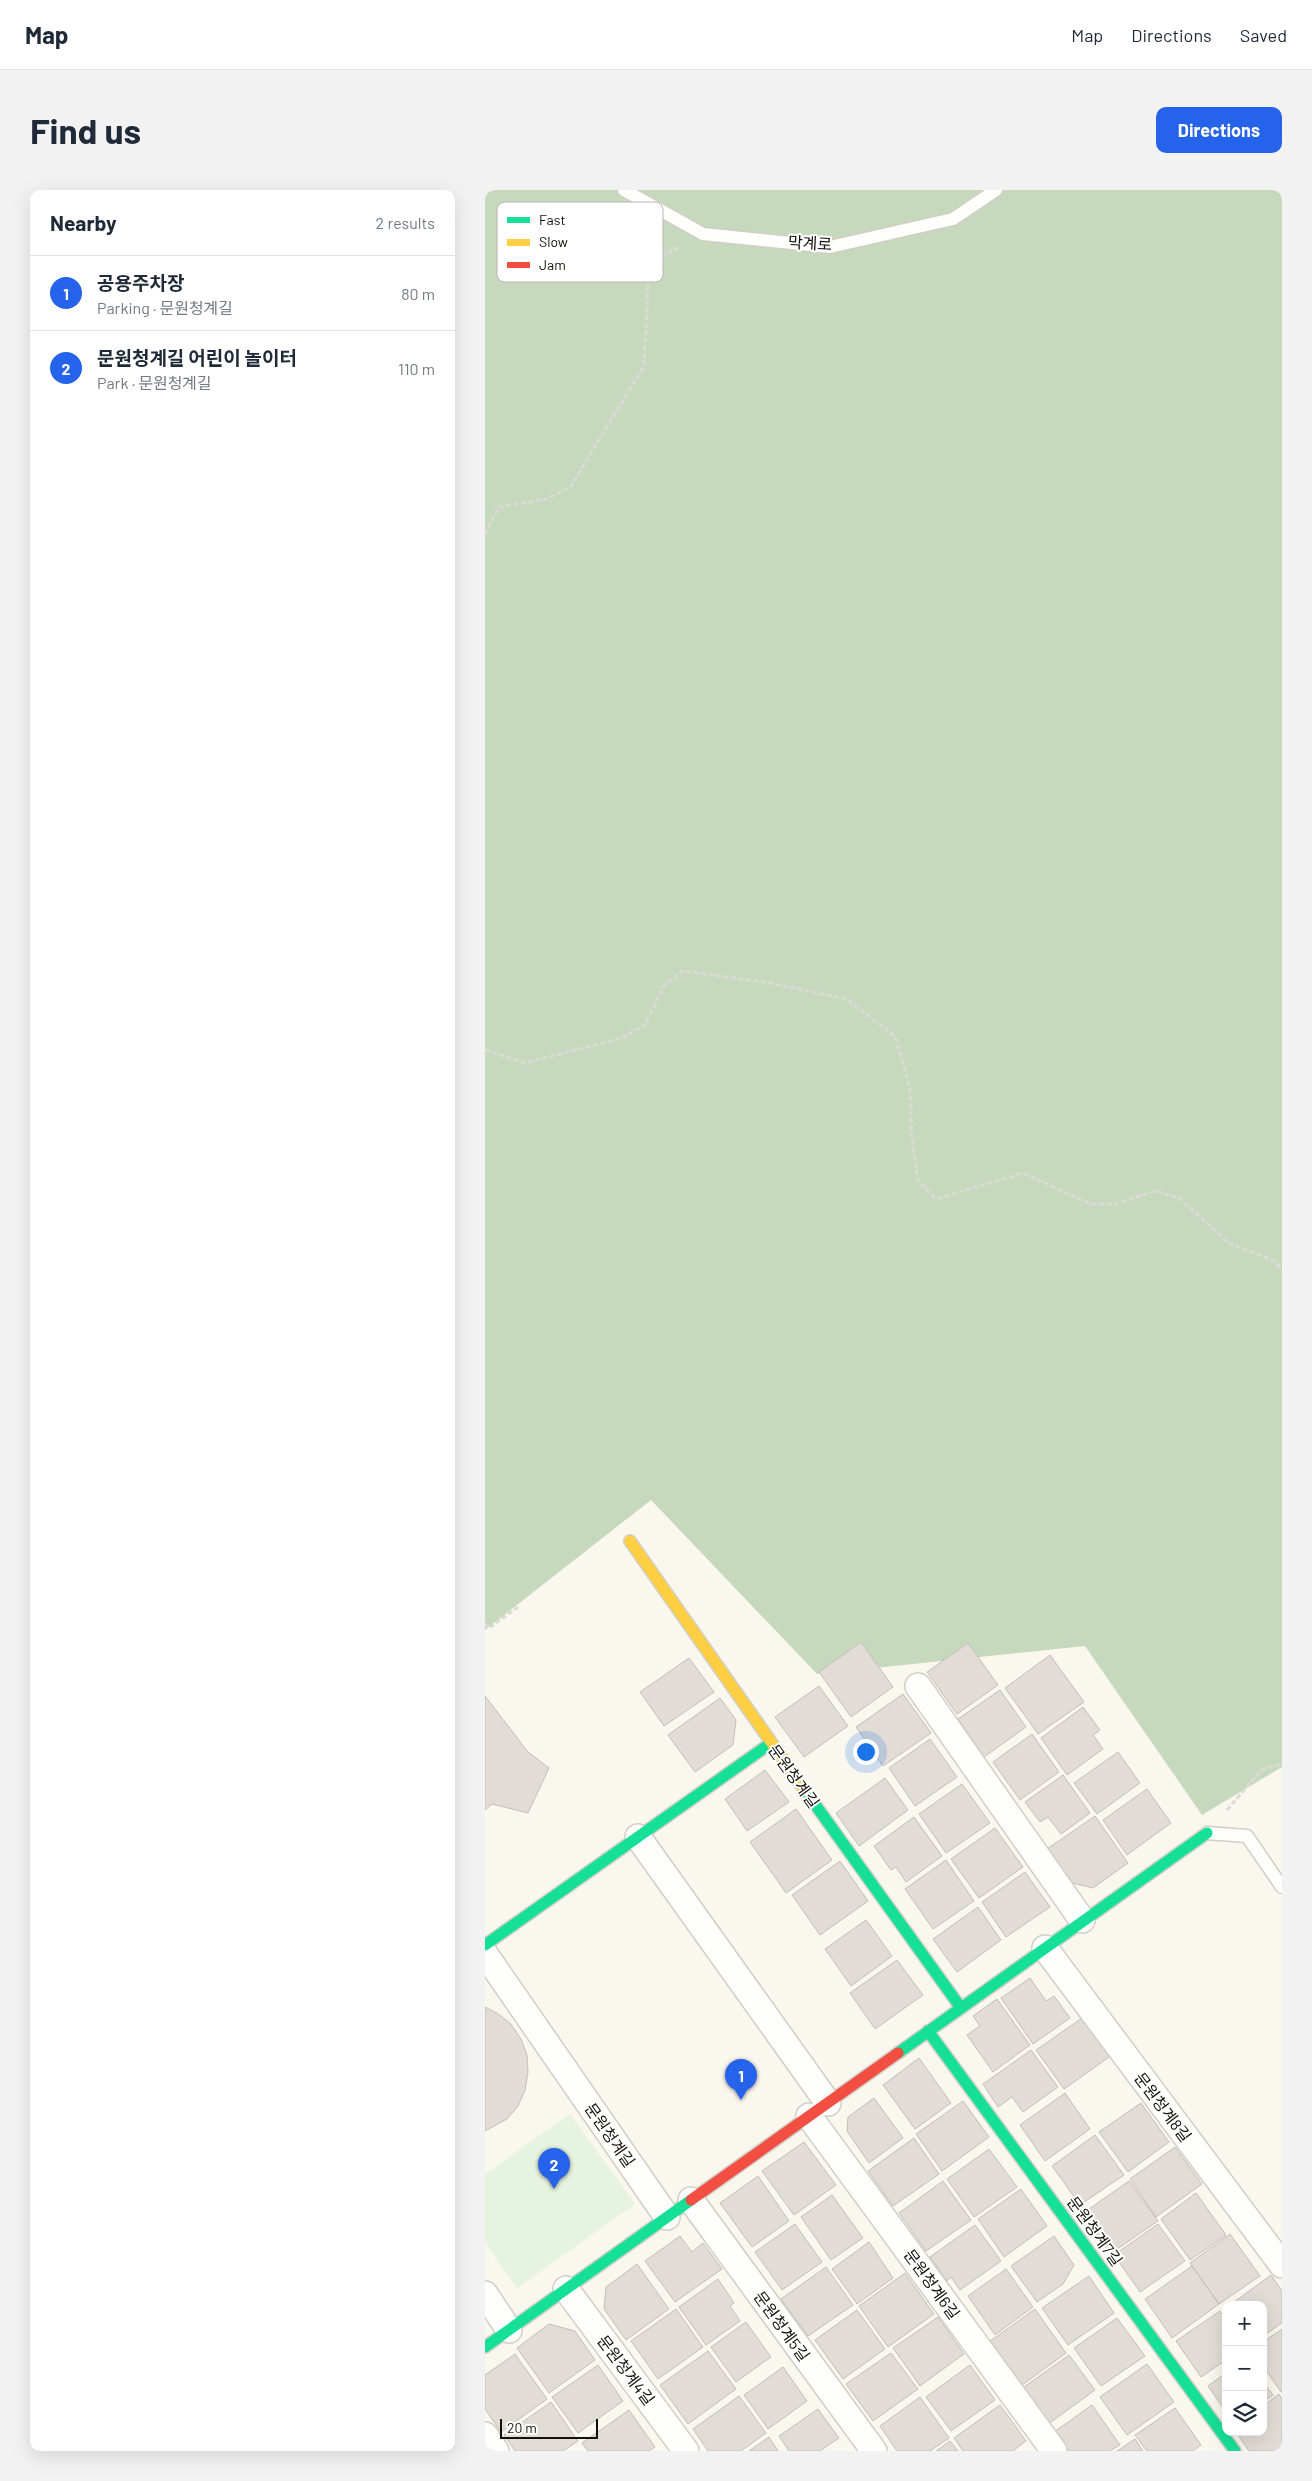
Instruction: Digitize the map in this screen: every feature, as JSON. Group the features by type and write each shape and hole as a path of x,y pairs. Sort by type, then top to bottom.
{"street":[{"name":"문원청계길","path":"630,1542 961,2008"},
{"path":"918,1686 1082,1920"},
{"path":"485,1945 771,1743"},
{"path":"485,2347 1082,1920 1207,1833"},
{"path":"638,1837 819,2109"},
{"name":"문원청계8길","path":"1045,1948 1282,2265"},
{"name":"문원청계길","path":"485,1954 667,2217"},
{"name":"문원청계7길","path":"929,2031 1235,2451"},
{"name":"문원청계6길","path":"819,2109 1053,2451"},
{"name":"문원청계5길","path":"691,2200 874,2451"},
{"name":"문원청계4길","path":"566,2289 687,2451"},
{"path":"485,2294 509,2330"},
{"path":"485,2435 497,2451"}],"lane":[{"name":"막계로","path":"624,190 646,202"},
{"name":"막계로","path":"663,212 703,234 830,246 953,219 996,190"},
{"path":"1207,1833 1247,1836 1282,1887"}],"path":[{"path":"663,255 703,234"},
{"path":"485,534 499,507 547,500 571,486 644,366 650,282"},
{"path":"485,1050 525,1063 622,1038 645,1026 663,987 682,971 765,982 846,999 895,1036 910,1088 912,1139 918,1180 936,1199 1023,1173 1091,1204 1115,1204 1155,1191 1179,1198 1229,1243 1274,1261 1282,1269"},
{"path":"485,1623 489,1628 518,1607"},
{"path":"1207,1833 1261,1770 1282,1764"}],"green space":[{"path":"485,190 1282,190 1282,1767 1202,1815 1085,1646 817,1674 651,1500 485,1630"},
{"path":"570,2114 635,2204 517,2288 485,2243 485,2174"}],"building":[{"path":"861,1642 893,1687 851,1717 819,1672"},
{"path":"968,1643 998,1685 957,1714 927,1672"},
{"path":"1050,1655 1084,1702 1038,1734 1005,1688"},
{"path":"689,1658 714,1692 664,1726 640,1692"},
{"path":"819,1686 848,1726 804,1757 775,1717"},
{"path":"1000,1690 1026,1727 984,1757 958,1719"},
{"path":"903,1694 931,1733 883,1766 856,1727"},
{"path":"485,1696 528,1752 549,1768 528,1813 492,1804 485,1810"},
{"path":"720,1698 736,1720 733,1745 695,1772 668,1735"},
{"path":"1083,1707 1100,1730 1093,1735 1103,1749 1067,1775 1041,1738"},
{"path":"1032,1734 1059,1772 1020,1800 993,1762"},
{"path":"930,1739 957,1777 915,1806 889,1768"},
{"path":"1118,1752 1140,1783 1097,1814 1074,1783"},
{"path":"765,1770 789,1802 747,1831 725,1799"},
{"path":"1063,1775 1090,1813 1061,1834 1048,1817 1040,1822 1025,1802"},
{"path":"885,1778 908,1810 859,1846 836,1813"},
{"path":"962,1784 990,1823 946,1853 919,1814"},
{"path":"1147,1789 1171,1823 1127,1855 1103,1820"},
{"path":"796,1809 832,1860 786,1893 750,1842"},
{"path":"1095,1816 1128,1863 1093,1888 1072,1883 1047,1849"},
{"path":"914,1817 942,1856 906,1882 896,1867 891,1870 874,1846"},
{"path":"995,1828 1023,1867 979,1898 951,1859"},
{"path":"946,1860 974,1901 933,1929 905,1889"},
{"path":"840,1861 868,1901 820,1935 792,1895"},
{"path":"1025,1872 1050,1907 1006,1937 982,1902"},
{"path":"978,1907 1001,1940 957,1972 933,1939"},
{"path":"866,1920 892,1956 851,1986 825,1949"},
{"path":"897,1960 923,1995 875,2029 850,1993"},
{"path":"1030,1978 1046,2001 1054,1996 1070,2018 1033,2044 1001,1998"},
{"path":"997,1999 1030,2045 993,2072 967,2035 980,2026 973,2016"},
{"path":"485,2007 497,2013 511,2024 521,2039 527,2055 528,2072 525,2090 518,2106 507,2119 485,2131"},
{"path":"1085,2016 1112,2055 1064,2089 1036,2050"},
{"path":"1031,2050 1058,2087 1023,2112 1012,2097 998,2107 983,2084"},
{"path":"919,2058 951,2103 915,2129 883,2085"},
{"path":"1065,2093 1090,2129 1045,2161 1020,2125"},
{"path":"874,2098 903,2138 869,2163 847,2131 848,2117"},
{"path":"963,2101 989,2137 942,2171 916,2134"},
{"path":"1141,2103 1169,2142 1128,2172 1099,2132"},
{"path":"1095,2135 1124,2175 1080,2205 1052,2166"},
{"path":"914,2138 939,2174 893,2206 868,2171"},
{"path":"804,2142 836,2185 794,2215 762,2171"},
{"path":"1175,2147 1202,2184 1156,2217 1130,2179"},
{"path":"989,2149 1017,2187 974,2217 947,2179"},
{"path":"758,2176 789,2221 752,2247 720,2203"},
{"path":"943,2181 971,2220 926,2251 899,2213"},
{"path":"1129,2181 1158,2221 1110,2254 1082,2214"},
{"path":"1021,2189 1047,2226 1004,2257 978,2219"},
{"path":"1196,2193 1226,2235 1190,2260 1161,2219"},
{"path":"832,2195 863,2238 831,2260 801,2217"},
{"path":"795,2224 822,2262 782,2290 755,2252"},
{"path":"1158,2224 1185,2261 1140,2292 1114,2255"},
{"path":"975,2225 1001,2261 960,2290 951,2277 947,2281 930,2257"},
{"path":"1230,2234 1260,2276 1219,2304 1190,2263"},
{"path":"680,2236 692,2252 703,2243 722,2269 675,2302 645,2261"},
{"path":"1054,2236 1074,2265 1063,2284 1037,2302 1011,2266"},
{"path":"869,2242 893,2278 857,2304 832,2269"},
{"path":"637,2264 669,2309 626,2340 604,2309 606,2287"},
{"path":"1192,2266 1219,2304 1172,2338 1145,2299"},
{"path":"826,2267 853,2305 808,2336 781,2299"},
{"path":"1006,2269 1033,2307 995,2335 968,2296"},
{"path":"905,2273 934,2314 888,2347 859,2306"},
{"path":"1271,2275 1282,2291 1282,2323 1267,2333 1267,2301 1235,2301"},
{"path":"1089,2276 1114,2313 1068,2345 1042,2308"},
{"path":"718,2279 734,2303 730,2306 740,2321 706,2345 679,2307"},
{"path":"676,2309 703,2347 658,2379 631,2341"},
{"path":"1035,2309 1066,2353 1018,2388 986,2344"},
{"path":"857,2310 885,2349 843,2379 815,2340"},
{"path":"1220,2311 1222,2314 1222,2363 1201,2377 1176,2341"},
{"path":"938,2317 964,2354 920,2386 893,2348"},
{"path":"1117,2318 1145,2356 1101,2386 1074,2348"},
{"path":"746,2322 771,2357 736,2382 711,2347"},
{"path":"549,2324 575,2331 595,2360 549,2393 517,2348"},
{"path":"1282,2329 1282,2392 1267,2372 1267,2339"},
{"path":"708,2351 736,2389 688,2424 660,2385"},
{"path":"891,2353 918,2389 873,2421 846,2384"},
{"path":"515,2354 547,2399 501,2432 485,2409 485,2375"},
{"path":"1069,2355 1095,2390 1047,2425 1021,2389"},
{"path":"1147,2364 1174,2402 1127,2435 1100,2397"},
{"path":"598,2365 623,2401 578,2433 552,2397"},
{"path":"970,2365 995,2400 951,2431 926,2397"},
{"path":"783,2367 807,2401 768,2429 744,2395"},
{"path":"1222,2376 1222,2406 1208,2386"},
{"path":"1267,2387 1273,2395 1267,2399"},
{"path":"1279,2394 1282,2399 1282,2451 1249,2451 1239,2436 1267,2436 1267,2403"},
{"path":"739,2396 766,2433 741,2451 708,2451 693,2429"},
{"path":"920,2397 949,2438 930,2451 897,2451 880,2426"},
{"path":"551,2402 578,2441 563,2451 515,2451 504,2435"},
{"path":"1000,2405 1026,2441 1013,2451 963,2451 954,2438"},
{"path":"1092,2405 1120,2445 1110,2451 1068,2451 1054,2432"},
{"path":"1175,2408 1201,2445 1193,2451 1147,2451 1135,2435"},
{"path":"818,2409 839,2438 820,2451 789,2451 779,2436"},
{"path":"629,2410 655,2447 649,2451 588,2451 582,2443"},
{"path":"769,2437 778,2451 749,2451"},
{"path":"1135,2439 1143,2451 1117,2451"},
{"path":"950,2441 958,2451 936,2451"}],"traffic: fast":[{"path":"485,1945 771,1743"},
{"path":"804,1789 961,2008"},
{"path":"898,2053 1207,1833"},
{"path":"928,2031 1235,2451"},
{"path":"485,2347 691,2200"}],"traffic: slow":[{"path":"630,1541 804,1789"}],"traffic: jam":[{"path":"691,2200 898,2053"}],"place":[{"name":"공용주차장","path":"741,2100"},
{"name":"문원청계길 어린이 놀이터","path":"554,2189"}]}
